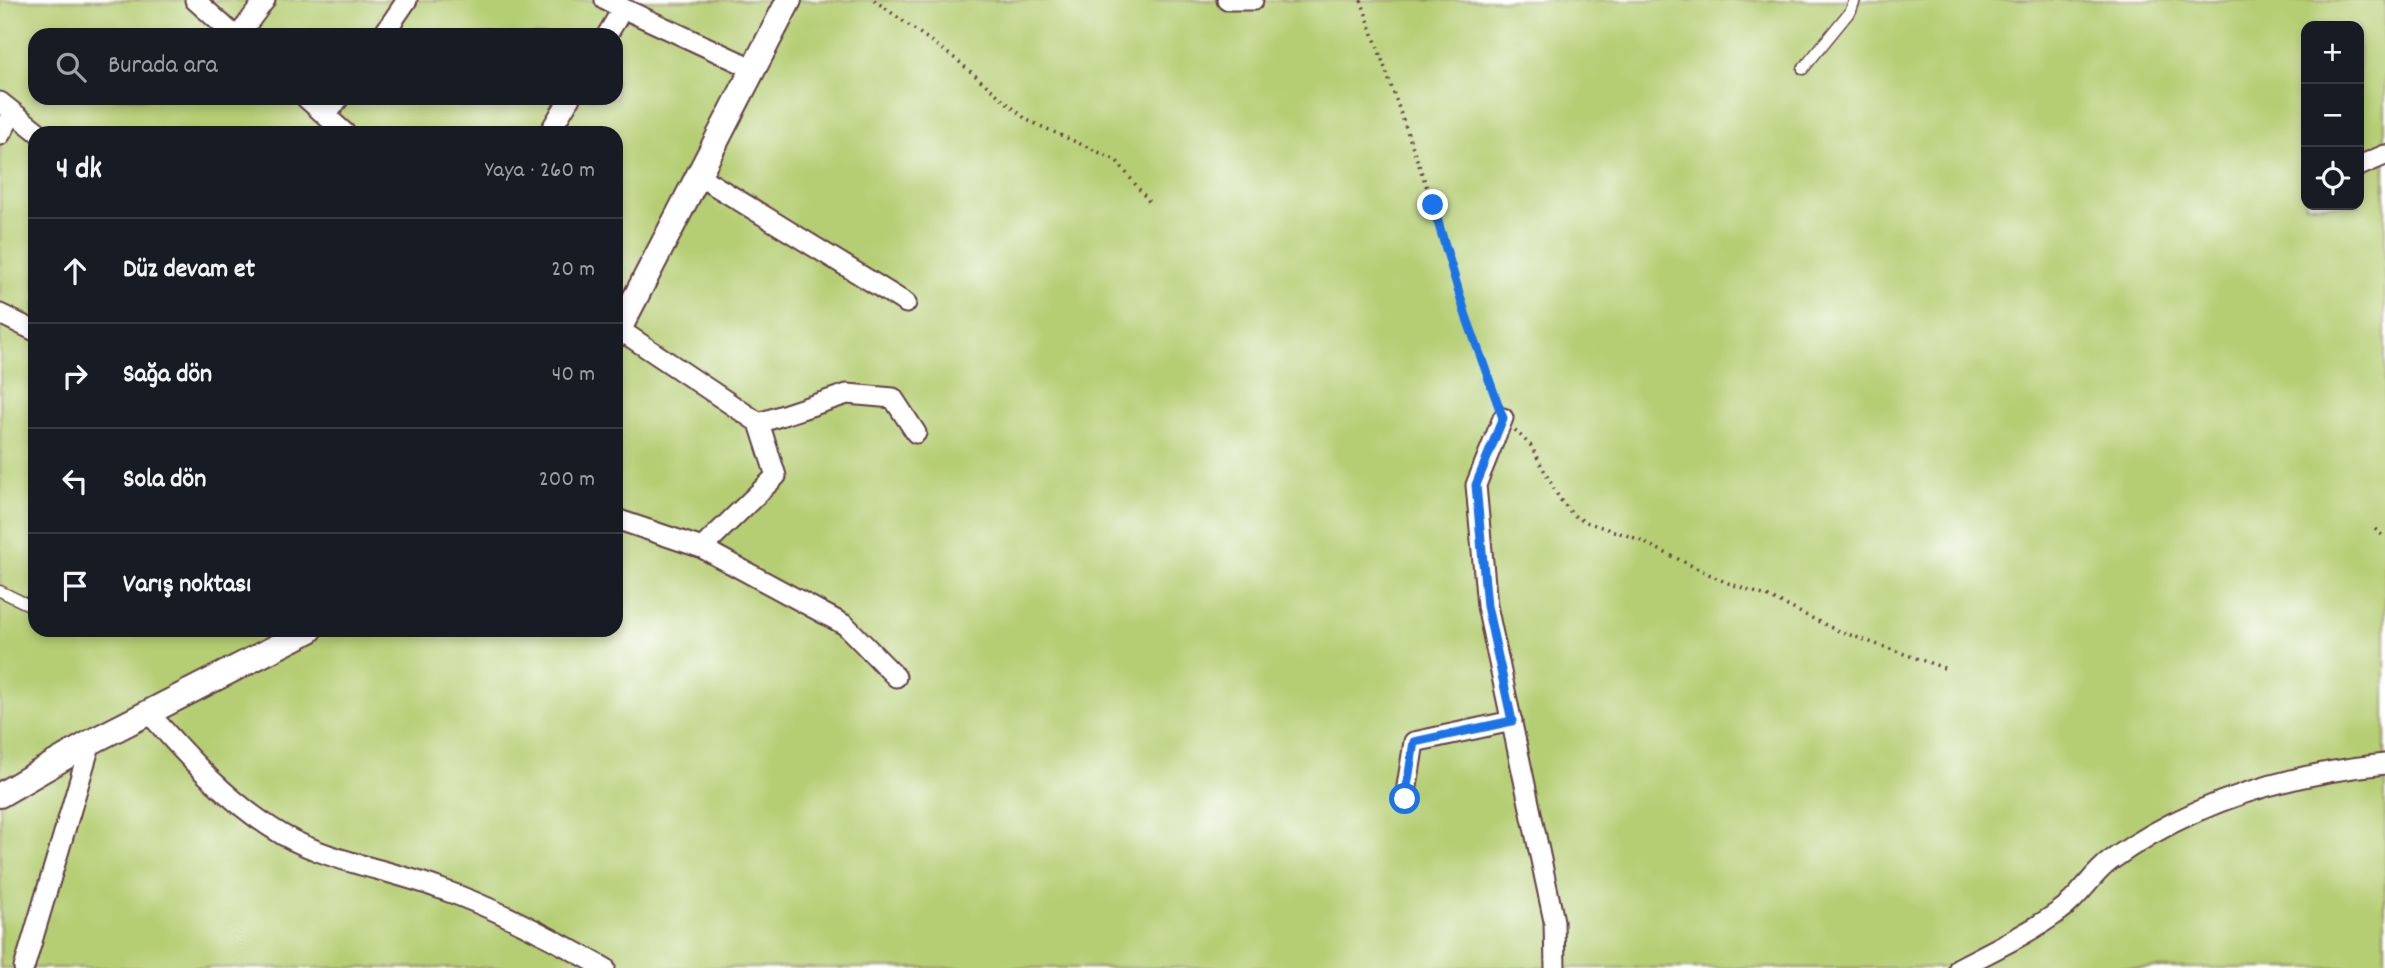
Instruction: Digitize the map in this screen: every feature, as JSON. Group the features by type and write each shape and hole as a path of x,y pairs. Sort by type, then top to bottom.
{"street":[{"path":"195,0 228,28"},
{"path":"242,28 265,0"},
{"path":"388,28 407,0"},
{"path":"605,0 754,69"},
{"path":"623,322 789,0"},
{"path":"1227,0 1253,0"},
{"path":"611,28 622,10"},
{"path":"314,105 337,126"},
{"path":"326,116 334,105"},
{"path":"553,126 566,105"},
{"path":"0,135 6,107 30,126"},
{"path":"2364,164 2385,155"},
{"path":"699,176 906,303"},
{"path":"0,314 28,328"},
{"path":"623,335 759,423 776,476 702,548"},
{"path":"759,423 847,394 893,398 916,433"},
{"path":"1503,418 1476,485 1487,606 1553,921 1555,968"},
{"path":"623,521 702,548 845,625 896,677"},
{"path":"0,795 91,742 297,637"},
{"path":"150,714 204,773 248,812 285,836 338,859 474,901 605,968"},
{"path":"1405,799 1414,742 1512,721"},
{"path":"24,968 91,742"},
{"path":"1959,968 2063,909 2108,862 2175,820 2266,786 2348,768 2385,764"}],"lane":[{"path":"1803,69 1851,10 1855,0"},
{"path":"0,591 28,605"}],"path":[{"path":"874,0 957,60 1027,120 1116,160 1151,204"},
{"path":"1361,0 1503,418 1531,446 1559,498 1573,515 1635,538 1725,582 1769,597 1836,630 1947,669"},
{"path":"2375,530 2385,538"}],"green space":[{"path":"0,0 2385,0 2385,968 0,968"}],"route":[{"path":"1405,799 1414,742 1512,721 1487,606 1476,485 1503,418 1466,316 1433,205"}]}
